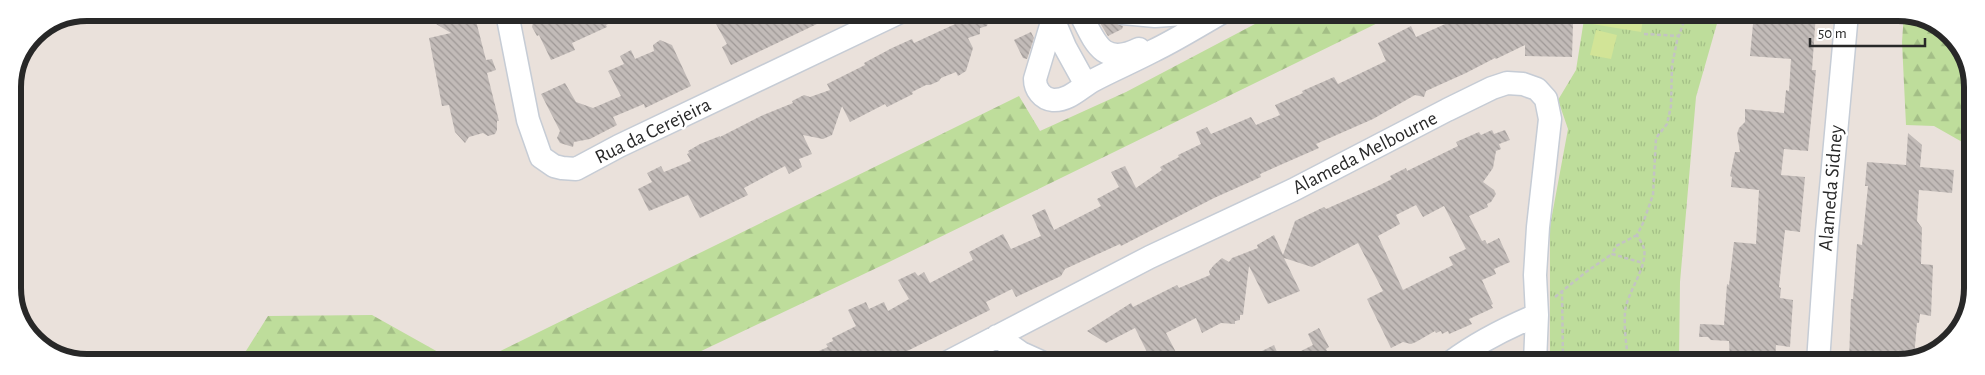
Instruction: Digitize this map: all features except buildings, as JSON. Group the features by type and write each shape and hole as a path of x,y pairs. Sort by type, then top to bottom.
{"street":[{"name":"Rua da Cerejeira","path":"509,21 528,120 535,145 540,157 548,163 569,169 583,166 619,146 881,21"},
{"path":"1052,21 1036,71 1035,85 1042,96 1053,100 1064,99 1205,21"},
{"path":"1056,21 1065,47 1090,83"},
{"path":"1084,21 1102,51 1117,56 1128,55 1202,21"},
{"path":"1095,21 1112,46 1120,46 1143,40 1192,21"},
{"name":"Alameda Sidney","path":"1819,354 1827,232 1846,21"},
{"name":"Alameda Melbourne","path":"963,354 1150,256 1293,190 1447,110 1507,83 1523,84 1537,89 1546,100 1550,119 1538,227 1535,276 1535,354"},
{"path":"1462,354 1471,347 1536,313"},
{"path":"997,336 1023,354"}],"path":[{"path":"1536,313 1562,290 1612,254 1616,246 1637,235 1653,195 1656,138 1667,124 1672,106 1672,65 1684,21"},
{"path":"1644,34 1679,36"},
{"path":"1627,354 1625,310 1645,249 1637,235"},
{"path":"1612,254 1642,262"},
{"path":"1562,290 1563,354"}],"green space":[{"path":"1261,21 1382,21 885,264 695,354 494,354 1019,96 1040,131 1126,92"},
{"path":"1584,21 1718,21 1696,97 1680,282 1679,354 1550,354 1550,226 1568,129 1558,100 1576,70"},
{"path":"1592,21 1643,21 1641,32 1592,24"},
{"path":"1903,22 1906,22 1934,32 1950,47 1955,55 1960,66 1964,88 1964,143 1934,126 1906,125 1902,42"},
{"path":"1596,30 1617,35 1611,59 1590,55"},
{"path":"372,315 442,354 244,354 268,316"}]}
